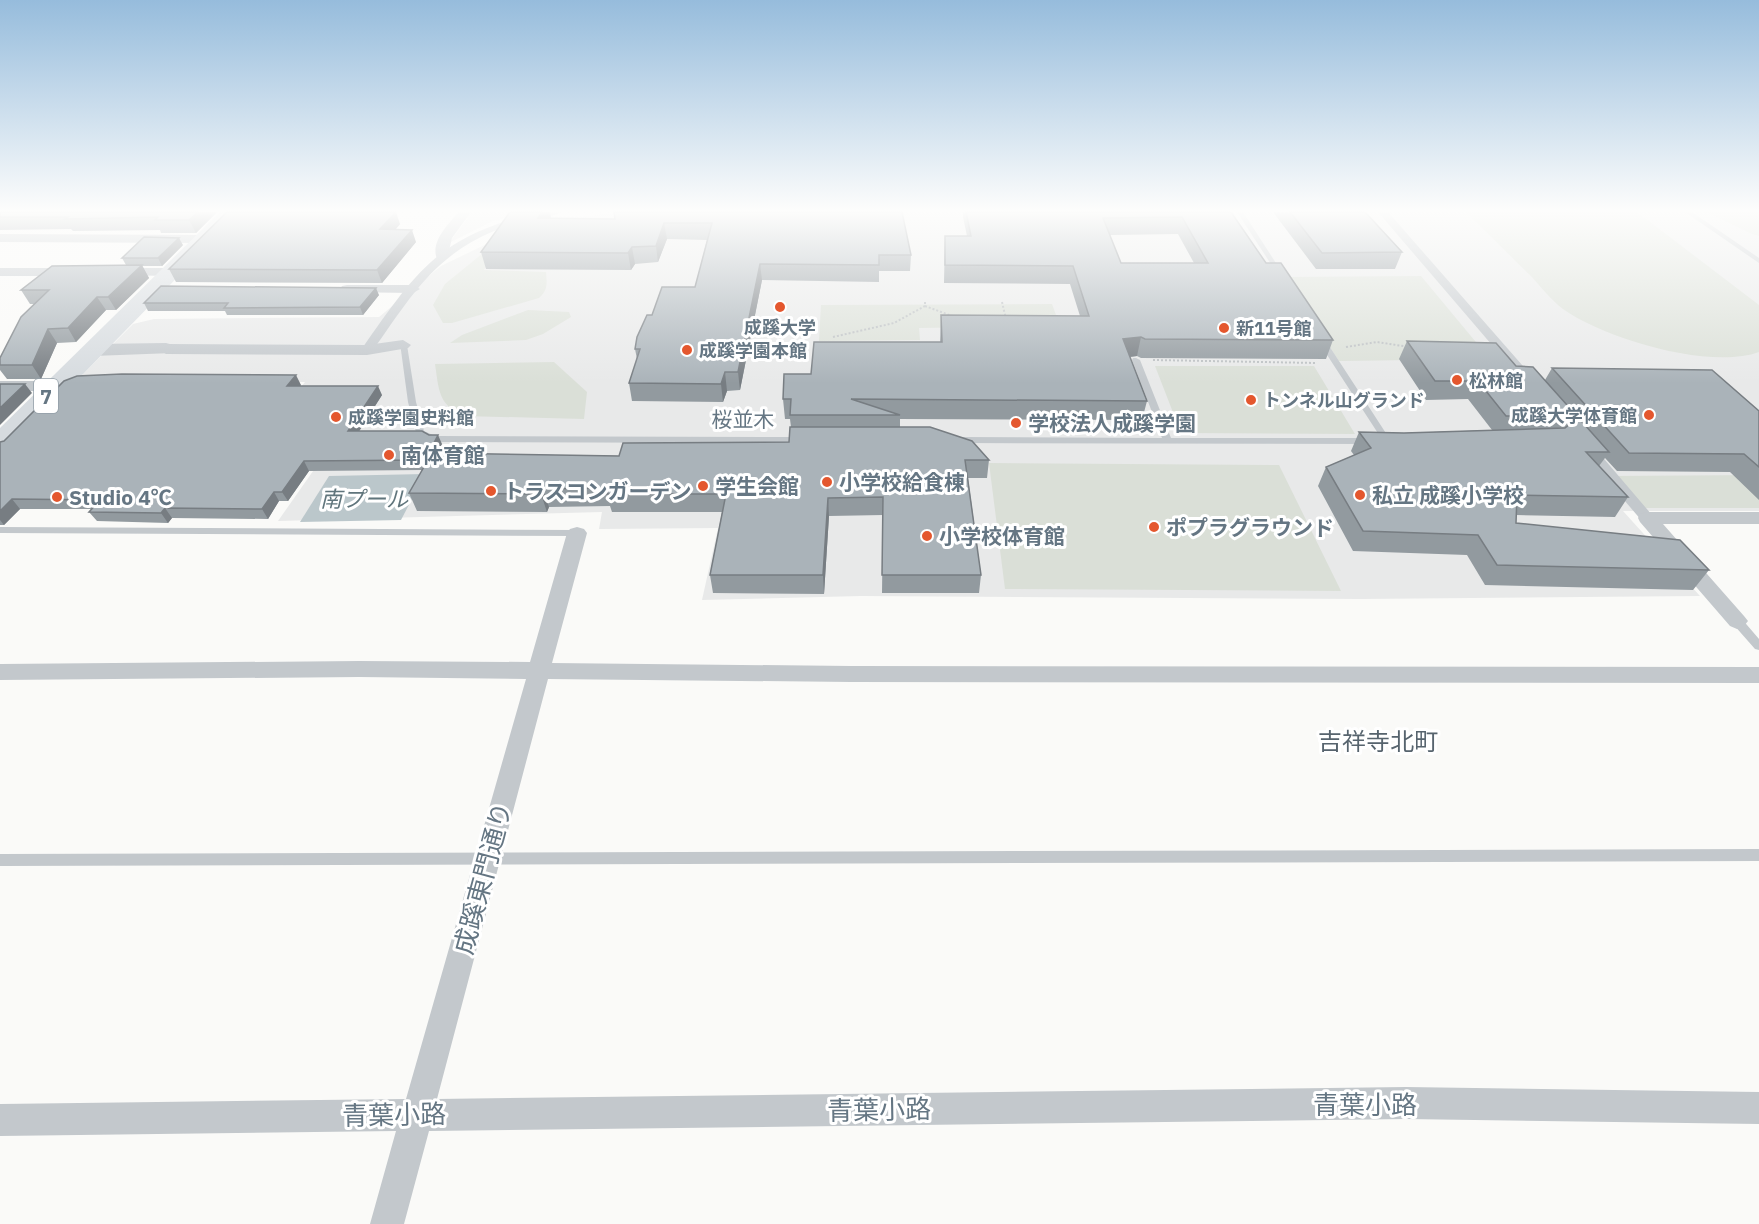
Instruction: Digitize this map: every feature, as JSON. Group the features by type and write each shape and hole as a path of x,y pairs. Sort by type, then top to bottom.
{"main road":[{"name":"7","path":"0,443 155,288 175,280 182,269"}],"street":[{"path":"367,350 430,269"},
{"path":"1433,269 1539,392"},
{"path":"0,272 96,272 175,280"},
{"path":"331,289 413,289"},
{"path":"93,350 367,350 403,345"},
{"path":"1494,356 1515,357"},
{"path":"0,386 56,386"},
{"path":"1577,437 1737,621"},
{"path":"1647,518 1759,518"},
{"name":"成蹊東門通り","path":"387,1224 577,533"},
{"path":"0,672 359,669 1759,675"},
{"name":"青葉小路","path":"0,1120 419,1113 1394,1103 1759,1108"}],"lane":[{"path":"1276,269 1284,282"},
{"path":"948,440 1393,441 1335,363 1316,332"},
{"name":"桜並木","path":"403,345 412,402 420,432 433,439 817,440"},
{"path":"1136,360 1168,441"},
{"path":"0,530 577,533"},
{"path":"1737,621 1759,646"},
{"path":"0,860 1759,855"}],"path":[{"path":"999,319 1007,320 1002,302"},
{"path":"833,336 902,321 925,304 939,313 960,317"},
{"path":"1329,352 1377,342 1416,347"},
{"path":"1136,360 1335,363"}],"shaded area":[{"name":"学校法人成蹊学園","path":"437,269 1759,269 1759,511 1623,511 1700,596 1361,599 861,596 702,600 718,528 599,529 602,512 278,521 318,464 237,466 305,382 76,381 133,324 154,319 379,317"},
{"path":"463,269 546,272 547,280 544,292 539,298 452,323 443,323 433,305 445,284"},
{"path":"1524,269 1712,269 1759,305 1759,352 1738,357 1714,357 1687,354 1631,341 1604,331 1563,309"},
{"path":"1421,276 1490,359 1339,361 1284,277"},
{"path":"1052,304 1060,326 919,328 920,340 819,341 821,305"},
{"path":"528,310 569,312 571,317 543,334 526,340 450,343 462,335"},
{"path":"554,362 587,392 584,419 463,416 444,401 439,389 435,364"},
{"name":"トンネル山グランド","path":"1155,366 1314,366 1355,434 1181,433"},
{"name":"ポプラグラウンド","path":"989,463 1279,465 1341,591 1005,589"},
{"path":"1759,475 1759,508 1642,508 1613,476"}],"water":[{"name":"南プール","path":"425,474 401,520 300,522 329,476"}],"building":[{"path":"48,269 138,269 108,297 97,297 68,328 48,329 32,365 0,365 0,358 21,317 49,290 21,290"},
{"path":"194,269 378,269 377,270"},
{"path":"700,269 759,269 738,372 725,372 721,384 629,383 640,349 635,349 637,337 647,315 652,315 662,287 695,287"},
{"path":"1074,269 1285,269 1333,340 1145,339 1141,337 1123,339 1147,401 851,399 900,415 790,415 791,399 783,399 784,374 811,374 814,342 942,342 941,315 1089,316"},
{"path":"161,286 376,288 360,307 224,308 228,303 144,303"},
{"path":"1407,341 1496,343 1516,366 1533,367 1609,452 1586,452 1628,497 1517,495 1516,523 1680,540 1709,570 1497,565 1478,535 1363,531 1326,467 1371,448 1359,432 1404,433 1565,428 1574,421 1564,416 1506,416 1478,381 1435,381"},
{"name":"成蹊大学体育館","path":"1552,368 1712,370 1759,411 1759,467 1744,454 1629,453"},
{"path":"296,375 287,386 378,386 348,431 422,431 429,435 438,435 425,460 304,461 282,492 274,492 262,509 165,508 161,513 89,512 100,500 12,499 0,511 0,442 4,441 64,381 77,376"},
{"path":"0,384 25,384 0,408"},
{"path":"790,427 930,427 972,441 989,460 965,460 981,575 882,575 883,497 828,498 823,575 710,575 726,494 607,494 609,488 543,489 541,494 409,493 432,453 619,456 623,443 789,442"}],"place":[{"name":"成蹊大学","path":"780,307"},
{"name":"新11号館","path":"1224,328"},
{"name":"成蹊学園本館","path":"687,350"},
{"name":"松林館","path":"1457,380"},
{"name":"トンネル山グランド","path":"1251,400"},
{"name":"成蹊大学体育館","path":"1649,415"},
{"name":"成蹊学園史料館","path":"336,417"},
{"name":"学校法人成蹊学園","path":"1016,423"},
{"name":"南体育館","path":"389,455"},
{"name":"小学校給食棟","path":"827,482"},
{"name":"学生会館","path":"703,486"},
{"name":"トラスコンガーデン","path":"491,491"},
{"name":"私立 成蹊小学校","path":"1360,495"},
{"name":"Studio 4℃","path":"57,497"},
{"name":"ポプラグラウンド","path":"1154,527"},
{"name":"小学校体育館","path":"927,536"}],"district":[{"name":"吉祥寺北町","path":"1378,741"}]}
